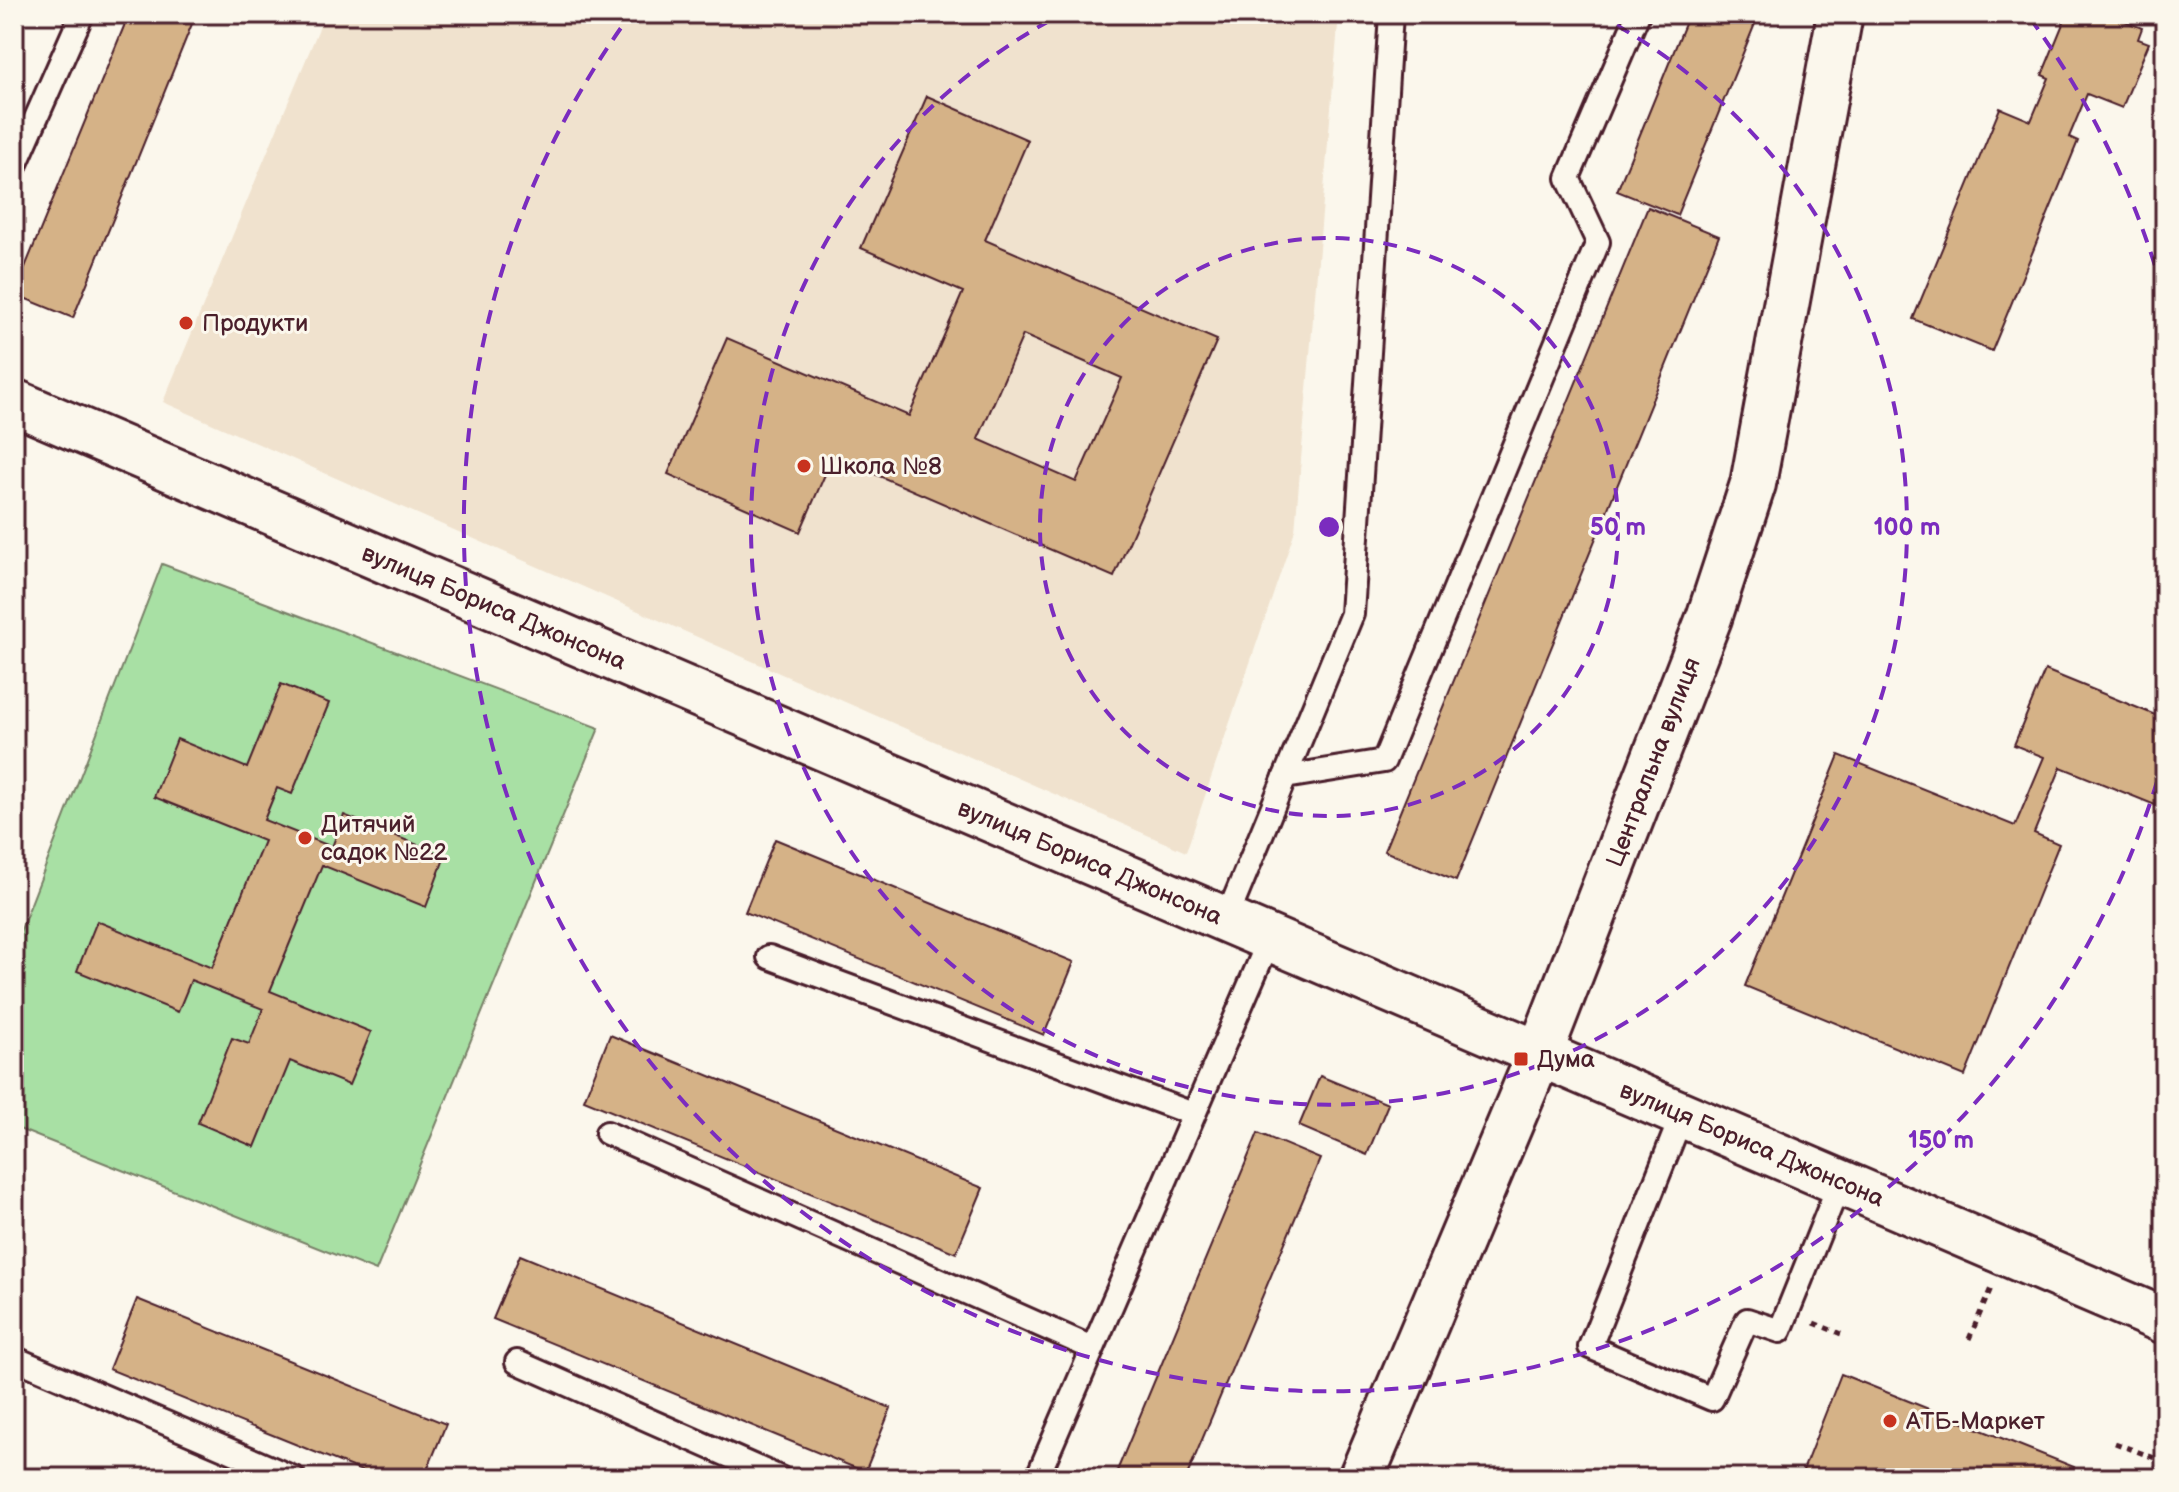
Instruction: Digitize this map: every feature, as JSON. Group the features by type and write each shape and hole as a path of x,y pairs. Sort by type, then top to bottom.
{"street":[{"name":"Центральна вулиця","path":"1361,1478 1540,1053 1709,618 1753,484 1840,14"},
{"name":"вулиця Бориса Джонсона","path":"14,402 2165,1321"}],"lane":[{"path":"14,168 82,14"},
{"path":"1226,920 1352,614 1391,14"},
{"path":"1285,777 1384,761 1598,242 1568,178 1638,14"},
{"path":"1037,1478 1270,938"},
{"path":"769,957 1193,1114"},
{"path":"1682,1115 1590,1347 1712,1399 1747,1320 1780,1331 1840,1182"},
{"path":"607,1133 1092,1348"},
{"path":"14,1358 294,1478"},
{"path":"517,1362 780,1478"}],"path":[{"path":"1969,1339 2007,1253"},
{"path":"1809,1321 1841,1334"},
{"path":"2115,1443 2165,1462"}],"shaded area":[{"name":"Школа №8","path":"325,14 1339,14 1295,530 1186,852 163,402"}],"green space":[{"name":"Дитячий садок №22","path":"162,564 599,728 376,1271 14,1127 14,948"}],"building":[{"path":"129,14 196,14 73,318 14,294"},
{"path":"1689,14 1759,14 1677,215 1617,191"},
{"path":"2067,14 2108,14 2142,28 2138,39 2149,43 2122,108 2087,94 2069,137 2078,141 1992,351 1913,319 2000,108 2031,121 2049,78 2042,75"},
{"path":"927,96 1028,140 985,240 1217,340 1114,577 833,456 800,532 668,474 727,338 909,416 963,292 861,248","holes":["1023,335 1122,378 1076,482 978,439"]},
{"path":"1648,207 1719,236 1456,881 1384,851"},
{"path":"2045,670 2165,719 2165,809 2061,767 2034,833 2059,844 1965,1076 1745,986 1839,755 2015,826 2044,757 2014,745"},
{"path":"281,684 329,703 292,794 277,788 264,820 332,847 344,815 445,856 426,907 322,865 270,991 371,1032 349,1085 290,1061 255,1147 198,1123 232,1038 249,1044 263,1009 191,980 178,1012 77,971 97,921 212,968 264,841 154,797 177,739 247,768"},
{"path":"775,839 1074,962 1044,1035 745,912"},
{"path":"610,1035 983,1188 956,1253 584,1100"},
{"path":"1320,1076 1388,1104 1367,1155 1299,1126"},
{"path":"1258,1133 1320,1159 1186,1478 1114,1478"},
{"path":"520,1255 891,1408 865,1472 493,1319"},
{"path":"137,1299 446,1424 424,1478 379,1478 109,1369"},
{"name":"АТБ-Маркет","path":"1841,1374 2074,1467 2069,1478 1800,1478"}],"place":[{"name":"Продукти","path":"186,323"},
{"name":"Школа №8","path":"804,466"},
{"name":"Дитячий садок №22","path":"305,838"},
{"name":"Дума","path":"1521,1059"},
{"name":"АТБ-Маркет","path":"1890,1421"}]}
